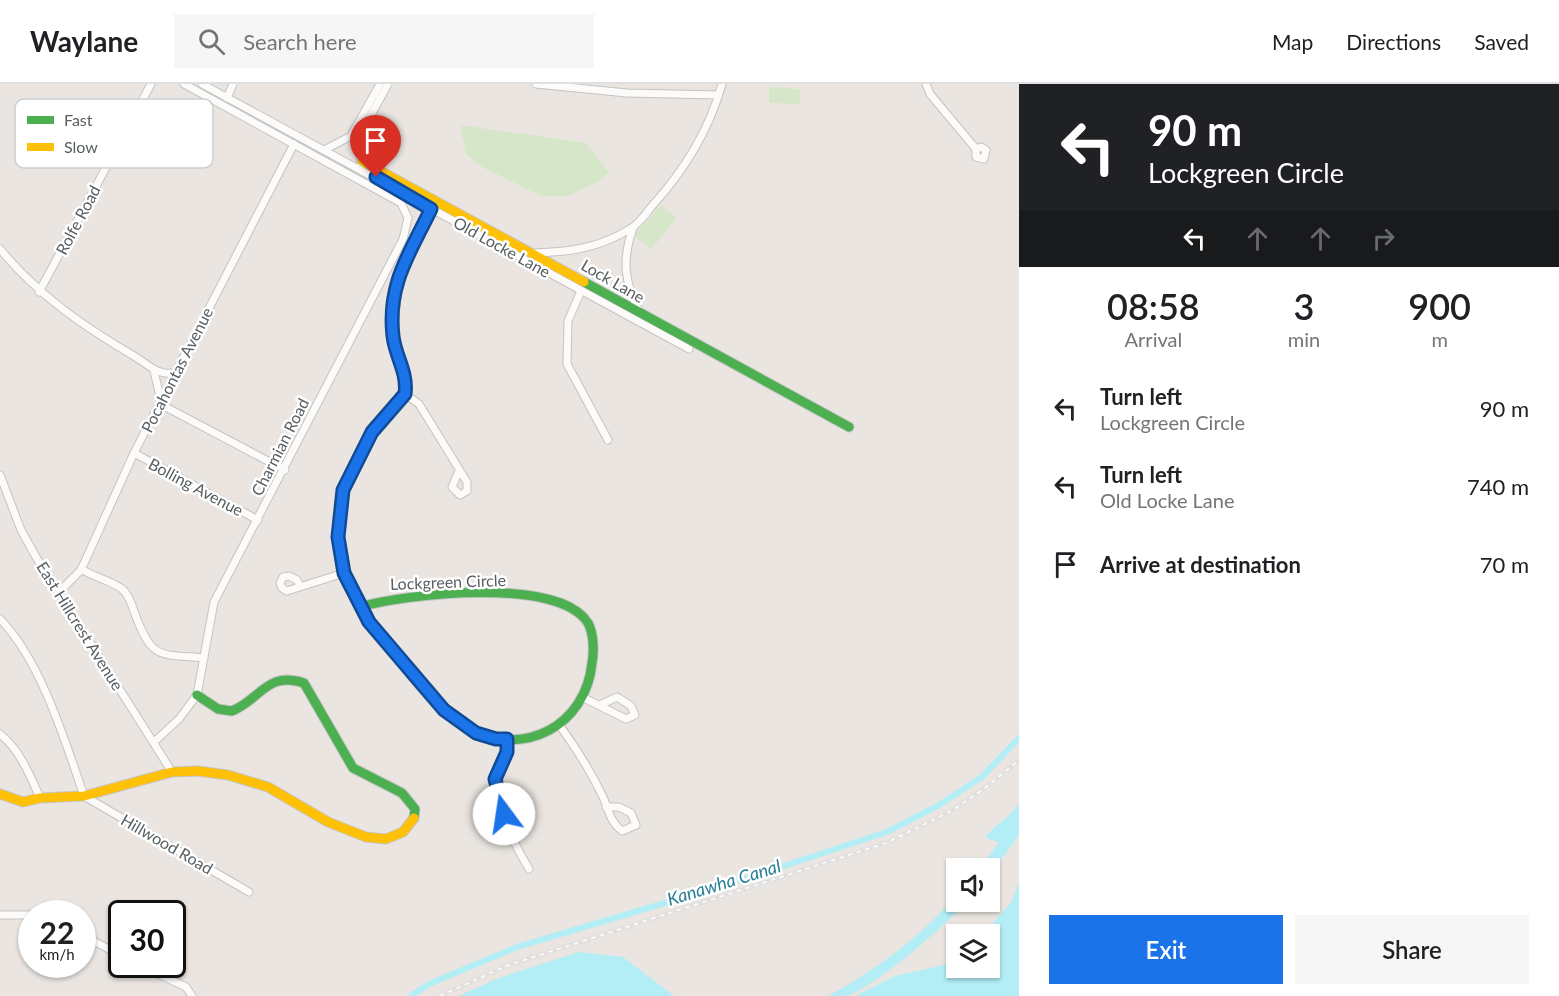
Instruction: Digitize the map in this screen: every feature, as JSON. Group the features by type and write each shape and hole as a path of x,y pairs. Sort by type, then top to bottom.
{"street":[{"name":"Rolfe Road","path":"143,99 151,84"},
{"path":"184,84 212,99"},
{"name":"Old Locke Lane","path":"202,84 324,150 361,164 431,209 512,247 580,291 689,350"},
{"path":"227,98 233,84"},
{"path":"324,150 351,136 380,84"},
{"path":"361,164 360,135 388,84"},
{"path":"536,84 627,93 718,95"},
{"path":"534,253 579,250 603,243 633,228 667,190 687,162 708,124 722,84"},
{"path":"926,84 930,94 976,148"},
{"path":"213,100 294,144"},
{"name":"Charmian Road","path":"154,742 179,719 197,695 214,602 285,470 403,239 408,218 401,203 294,144"},
{"name":"Pocahontas Avenue","path":"59,592 81,569 134,453 294,144"},
{"name":"Lock Lane","path":"361,164 512,247 534,253 640,314 849,427"},
{"name":"Rolfe Road","path":"39,292 106,168"},
{"path":"431,209 394,289 393,338 405,377 405,394 419,404 459,471"},
{"path":"633,228 624,266 629,292 640,314"},
{"path":"0,249 39,292 76,321 162,374 175,373"},
{"path":"580,291 568,321 567,364 608,440"},
{"path":"153,369 160,402 285,470"},
{"name":"Lockgreen Circle","path":"360,607 397,597 497,593 562,602 579,613 587,623 592,645 593,665 588,690 578,710 560,726 547,733 496,739 476,733 444,710 369,622 360,607 344,573 338,537 343,490 372,432 405,394"},
{"name":"Bolling Avenue","path":"134,453 258,520"},
{"name":"East Hillcrest Avenue","path":"0,475 21,530 172,772"},
{"path":"81,569 96,579 122,588 131,602 144,638 153,649 161,654 204,658"},
{"path":"300,586 344,573"},
{"path":"0,619 10,629 50,701 84,796"},
{"path":"0,794 23,802 40,798 84,796 172,772 215,773 253,782 282,794 339,827 366,837 386,839 403,832 414,818 415,809 407,797 353,768 304,683 290,678 279,678 231,711 221,710 197,695"},
{"path":"584,698 626,718 635,715 631,706 617,698 600,705"},
{"path":"560,726 583,760 606,807"},
{"path":"0,734 15,749 27,768 40,798"},
{"path":"507,739 507,752 495,779 498,799 509,829 529,868"},
{"name":"Hillwood Road","path":"84,796 249,892"},
{"path":"0,915 18,915"},
{"path":"167,978 186,987 192,996"}],"green space":[{"path":"769,87 800,89 800,104 769,103"},
{"path":"460,125 586,143 609,172 597,182 568,196 541,196 482,167 466,154"},
{"path":"661,205 677,218 651,249 636,237 636,233"}],"water":[{"path":"1019,803 1019,835 1000,861 1000,858 987,858 999,842 985,838"},
{"path":"1019,882 1019,996 855,996 895,976 946,964 946,978 1000,978 1000,924 992,924 1011,903"},
{"path":"945,908 946,912 957,912 912,953 879,978 850,995 828,996 898,951"},
{"path":"579,952 623,957 674,996 459,996 496,979"}],"waterway":[{"name":"Kanawha Canal","path":"411,996 429,984 517,947 729,884 887,832 939,805 982,777 1019,738"}],"railway":[{"path":"440,996 506,966 886,843 953,810 1019,760"}],"traffic: fast":[{"path":"367,441 405,394 404,379 393,335 394,302 403,270 431,209"},
{"path":"584,282 849,427"},
{"path":"360,607 411,597 444,594 515,594 546,599 572,608 588,623 593,648 587,685 578,704 565,719 549,730 530,737 510,740 489,737 468,728"},
{"path":"197,695 218,709 232,711 273,683 281,680 304,683 353,768 402,793 415,809 414,818"}],"traffic: slow":[{"path":"362,161 584,282"},
{"path":"367,441 351,473 341,502 338,530 342,557 350,583 380,634 423,689 440,707 468,728"},
{"path":"0,794 23,802 40,798 84,796 172,772 198,771 228,775 268,787 328,822 366,837 386,839 403,832 414,818"}],"route":[{"path":"376,177 431,209 394,289 393,338 403,366 405,394 372,432 343,490 338,537 344,573 369,622 444,710 461,725 476,733 496,739 507,739 507,752 495,779 498,799 504,814"}]}
